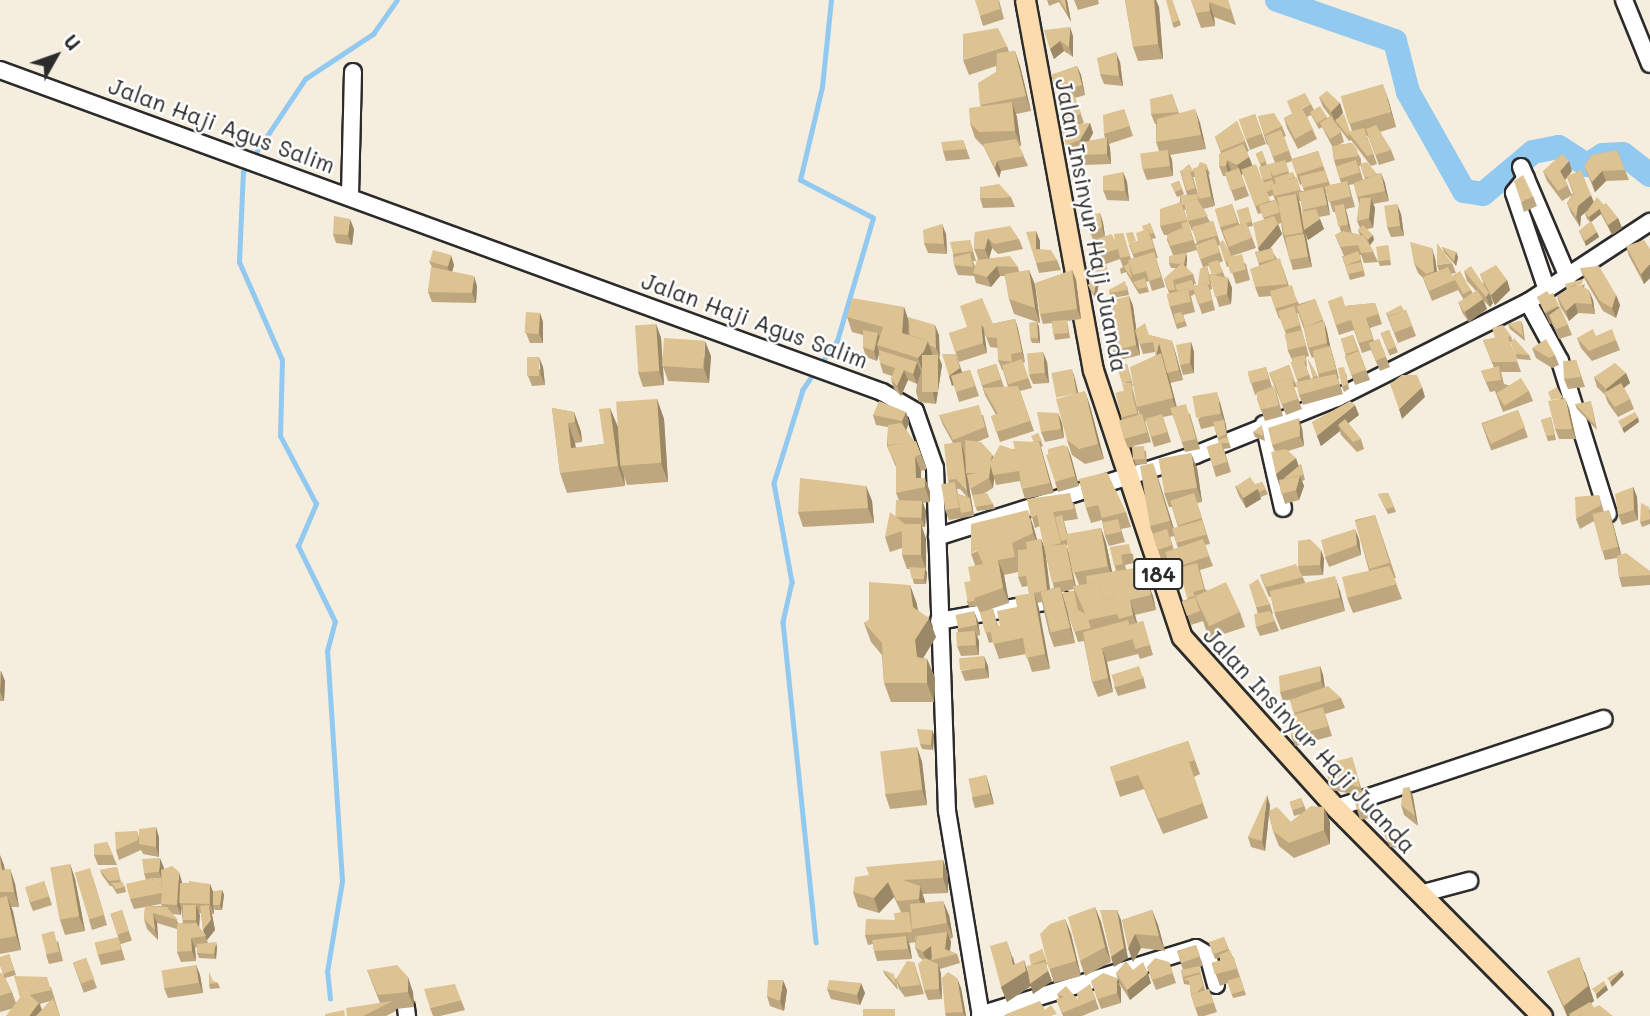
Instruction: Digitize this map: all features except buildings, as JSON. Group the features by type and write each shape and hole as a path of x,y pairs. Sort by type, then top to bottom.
{"main road":[{"name":"Jalan Insinyur Haji Juanda","path":"1025,0 1093,370 1125,477 1186,645 1336,808 1542,1016"}],"street":[{"path":"1624,0 1650,64"},
{"name":"Jalan Haji Agus Salim","path":"0,69 836,374 892,397 921,418 935,468 939,621 951,847 981,1015"},
{"path":"350,195 353,72"},
{"path":"1547,290 1514,193 1523,172 1568,276"},
{"path":"937,537 1125,477 1337,398 1528,302 1650,222"},
{"path":"1528,302 1560,361 1608,514"},
{"path":"1264,425 1283,508"},
{"path":"939,621 1085,592"},
{"path":"1336,808 1604,719"},
{"path":"1420,894 1469,880"},
{"path":"981,1015 1196,948 1208,955 1216,985"}],"waterway":[{"path":"330,999 327,972 342,881 327,651 335,622 298,546 316,504 280,436 282,360 239,262 243,172 305,79 373,34 397,0"},
{"path":"820,365 837,341 873,218 800,180 822,87 831,0"},
{"path":"1277,0 1395,41 1408,92 1464,191 1483,194 1533,152 1559,147 1587,165 1603,155 1623,154 1650,175"},
{"path":"815,372 803,390 774,483 792,582 783,622 816,942"}]}
